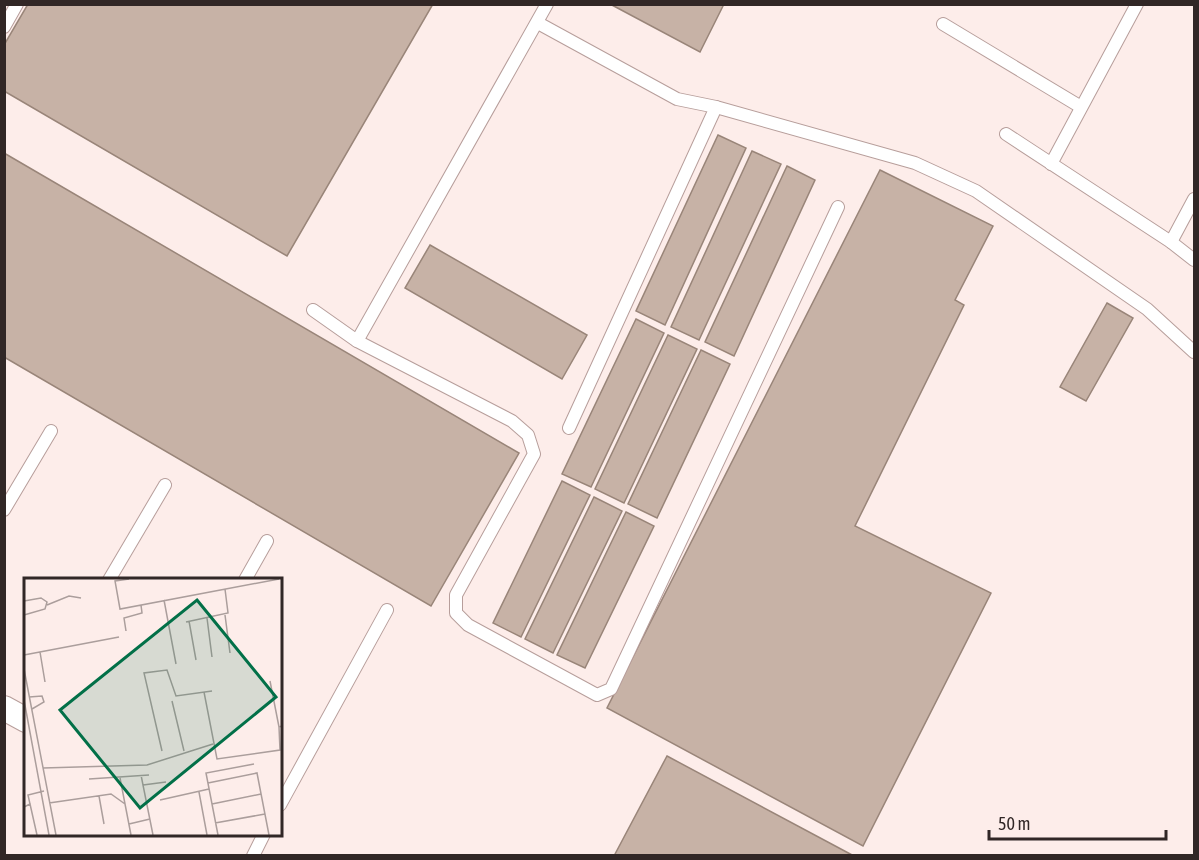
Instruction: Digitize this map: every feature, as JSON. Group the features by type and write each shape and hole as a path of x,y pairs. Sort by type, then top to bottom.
{"street":[{"path":"4,708 24,719"}],"lane":[{"path":"4,27 16,4"},
{"path":"357,341 548,4"},
{"path":"1051,164 1137,4"},
{"path":"538,23 677,99 915,163 976,191 1147,309 1194,352"},
{"path":"943,24 1081,107"},
{"path":"569,428 716,108"},
{"path":"1006,134 1171,242 1194,260"},
{"path":"1171,242 1194,199"},
{"path":"313,310 357,341 512,421 528,435 534,454 456,595 456,613 468,625 597,695 611,689 838,207"},
{"path":"4,510 51,431"},
{"path":"110,578 165,485"},
{"path":"246,578 267,541"},
{"path":"282,801 387,610"},
{"path":"253,855 263,836"}],"building":[{"path":"28,4 433,4 287,256 4,91 4,45"},
{"path":"610,4 724,4 700,52"},
{"path":"718,135 746,148 665,325 636,311"},
{"path":"752,151 781,164 699,340 671,327"},
{"path":"4,153 519,453 431,606 4,357"},
{"path":"787,166 815,180 734,356 705,342"},
{"path":"880,170 993,226 955,300 964,305 855,526 991,593 863,846 607,708"},
{"path":"430,245 587,335 562,379 405,288"},
{"path":"1107,303 1133,318 1086,401 1060,387"},
{"path":"636,319 664,333 591,487 562,474"},
{"path":"668,335 697,349 624,503 595,489"},
{"path":"701,350 730,364 657,518 628,504"},
{"path":"562,481 590,495 521,637 493,623"},
{"path":"594,497 622,511 553,653 525,639"},
{"path":"626,512 654,526 585,668 557,655"},
{"path":"667,756 854,856 614,856"}]}
